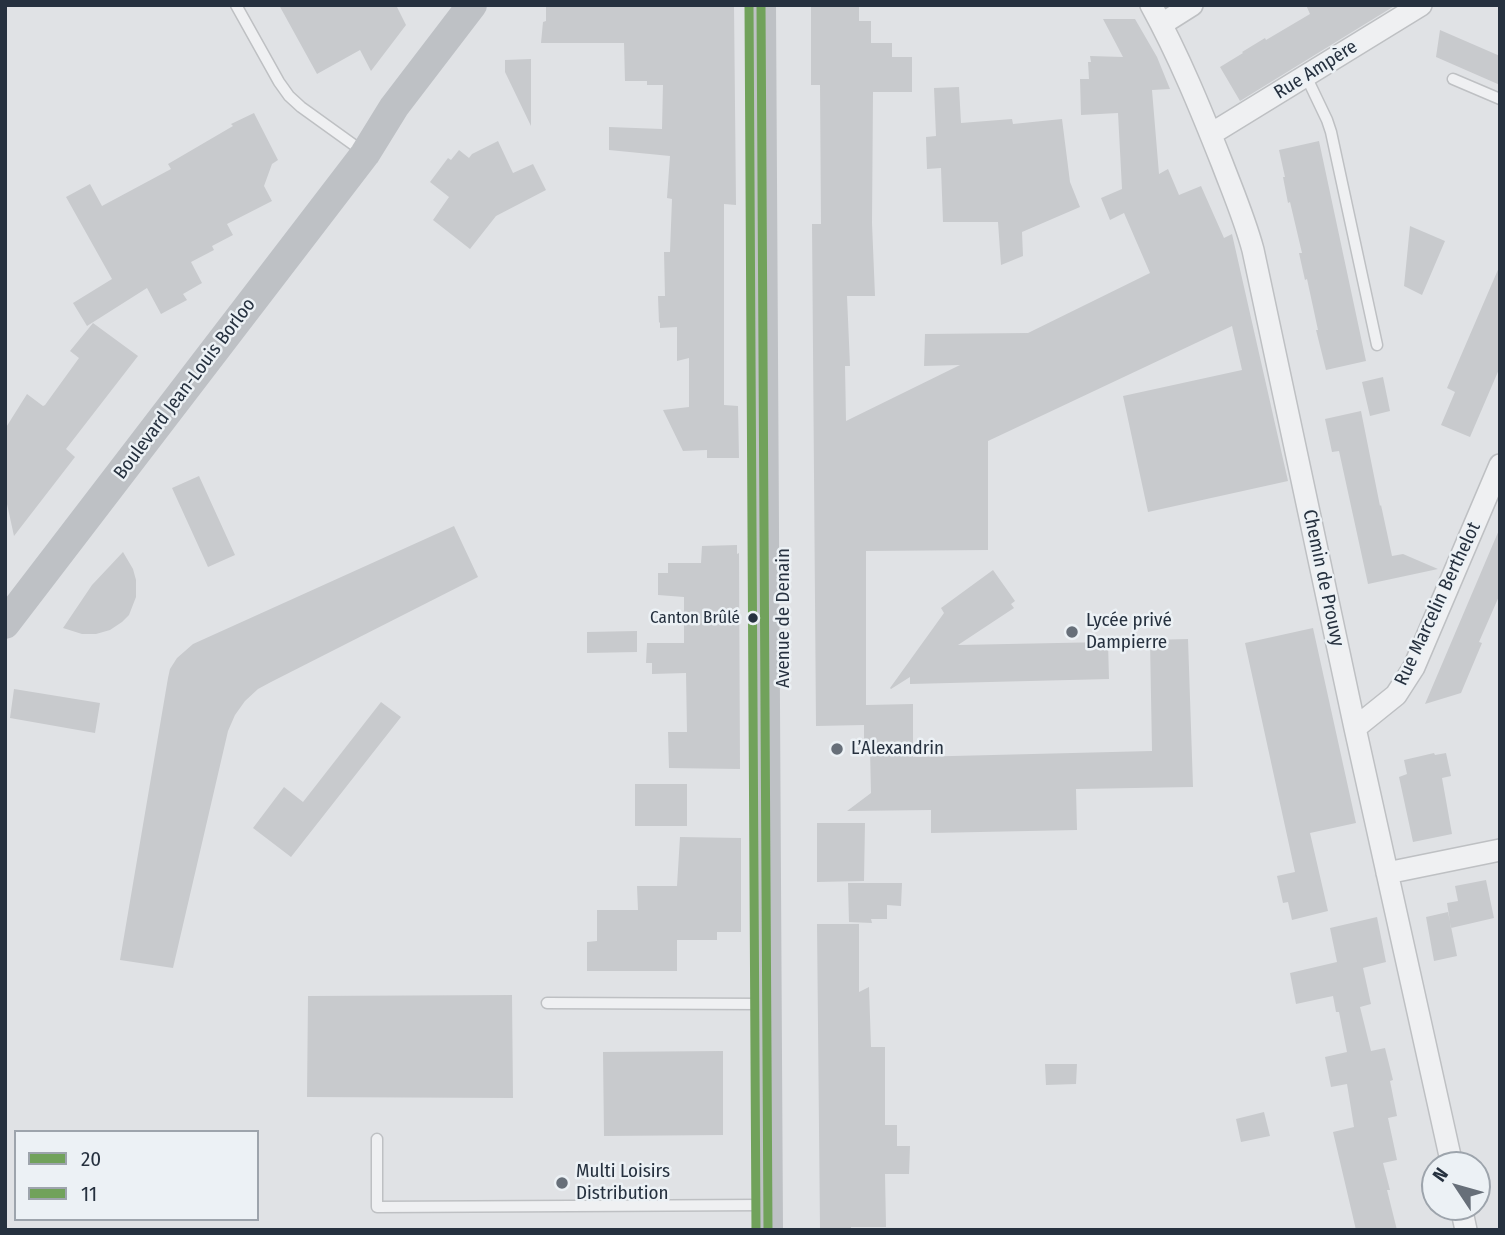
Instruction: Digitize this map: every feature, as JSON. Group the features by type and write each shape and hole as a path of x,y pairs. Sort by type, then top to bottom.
{"main road":[{"name":"Boulevard Jean-Louis Borloo","path":"6,621 365,154 394,107 472,5"},
{"name":"Boulevard Jean-Louis Borloo","path":"365,154 414,109 494,5"},
{"name":"Avenue de Denain","path":"761,5 768,1218"},
{"name":"Avenue de Denain","path":"781,5 788,1230"}],"street":[{"path":"1156,15 1192,5"},
{"name":"Rue Ampère","path":"1211,134 1421,5"},
{"name":"Chemin de Prouvy","path":"1156,15 1211,134 1247,227 1253,250 1449,1151"},
{"name":"Rue Marcelin Berthelot","path":"1355,728 1396,695 1414,667 1500,465"},
{"path":"1387,873 1500,850"}],"lane":[{"path":"236,5 289,96 365,154"},
{"path":"1306,76 1331,132 1377,345"},
{"path":"1453,79 1500,99"},
{"path":"547,1003 767,1004"},
{"path":"377,1139 377,1207 768,1218"}],"building":[{"path":"279,5 396,5 406,25 371,71 360,50 317,74"},
{"path":"546,5 734,5 736,205 724,204 724,405 738,406 739,458 707,458 707,450 683,451 663,410 689,407 689,358 677,361 677,327 660,328 659,323 658,296 665,296 664,252 670,252 672,199 667,198 670,156 609,150 609,127 662,129 663,85 647,85 647,81 625,81 624,43 541,43"},
{"path":"811,5 859,5 859,21 871,21 871,43 892,43 892,57 912,57 912,92 873,92 872,223 875,296 847,296 850,366 845,366 846,421 960,365 924,366 925,334 1028,333 1150,273 1124,213 1110,220 1101,198 1122,189 1118,113 1081,115 1080,79 1089,79 1090,56 1123,57 1103,19 1135,19 1157,57 1170,89 1152,90 1159,174 1168,169 1179,195 1201,186 1224,238 1232,234 1288,481 1148,512 1123,396 1242,370 1232,326 988,441 988,550 866,551 866,705 913,704 913,757 1152,751 1150,640 1188,639 1193,787 1076,789 1077,830 931,833 931,810 847,811 871,793 870,749 864,741 864,725 816,726 812,224 821,224 820,85 811,85"},
{"path":"1306,5 1396,5 1240,101 1220,67 1265,38 1266,40 1310,14"},
{"path":"1440,30 1500,56 1500,85 1436,57"},
{"path":"531,59 531,126 505,72 505,60"},
{"path":"959,87 961,123 1012,119 1013,124 1062,119 1070,182 1080,207 1022,232 1023,256 1001,265 998,222 943,222 941,168 927,169 926,137 936,136 934,88"},
{"path":"254,113 278,160 272,164 264,186 272,201 227,224 233,235 212,246 214,250 191,262 202,283 183,294 187,300 161,314 147,288 87,326 73,303 112,279 66,197 90,184 102,206 171,169 168,164 233,126 231,124"},
{"path":"498,141 513,173 533,164 546,190 496,216 470,249 433,220 449,197 430,182 448,158 451,160 459,150 469,158"},
{"path":"1319,141 1366,361 1326,370 1299,253 1302,253 1290,202 1288,203 1279,150"},
{"path":"1410,226 1445,241 1422,295 1404,286"},
{"path":"1500,265 1500,367 1470,437 1441,425 1455,392 1447,388"},
{"path":"93,323 138,356 66,449 75,457 14,536 5,502 5,429 27,394 45,405 79,358 70,351"},
{"path":"1383,377 1390,411 1370,416 1362,382"},
{"path":"1361,411 1392,556 1403,554 1438,569 1368,584 1339,451 1332,452 1325,419"},
{"path":"199,476 235,555 208,567 172,488"},
{"path":"454,526 478,577 271,682 245,701 228,731 173,968 120,960 168,678 177,658 193,644"},
{"path":"1499,530 1500,594 1461,693 1425,704"},
{"path":"737,545 740,769 669,768 668,732 687,732 686,673 652,674 652,663 646,663 647,643 684,643 684,597 658,595 658,573 668,573 668,563 701,563 702,546"},
{"path":"123,552 136,580 136,597 129,615 110,630 96,634 82,634 63,628 92,585"},
{"path":"993,570 1015,601 1011,604 1014,608 958,645 1108,642 1109,679 910,684 910,677 891,689 944,613 941,608"},
{"path":"1313,628 1356,823 1310,833 1328,911 1292,920 1288,902 1283,903 1277,876 1295,872 1245,643"},
{"path":"637,631 637,652 587,653 587,632"},
{"path":"14,689 100,703 95,733 10,718"},
{"path":"381,702 401,717 291,857 253,828 284,787 303,802"},
{"path":"1446,753 1451,776 1442,778 1452,834 1413,842 1399,777 1407,774 1404,760"},
{"path":"635,784 687,784 687,826 635,826"},
{"path":"817,823 865,823 864,881 817,882"},
{"path":"680,837 741,838 741,932 717,932 717,940 677,940 677,971 587,971 587,942 597,941 597,910 638,910 637,886 677,886"},
{"path":"1486,880 1494,918 1451,928 1447,903 1458,901 1455,886"},
{"path":"848,883 902,883 901,906 887,905 887,919 871,919 872,923 849,922"},
{"path":"1448,912 1457,956 1434,961 1426,917"},
{"path":"1377,917 1386,962 1363,968 1371,1004 1360,1007 1371,1051 1385,1048 1393,1080 1390,1081 1397,1116 1388,1118 1397,1160 1383,1163 1397,1230 1356,1230 1333,1132 1354,1127 1347,1084 1331,1087 1325,1057 1347,1052 1339,1012 1336,1012 1333,996 1296,1004 1290,973 1337,962 1330,928"},
{"path":"817,924 859,924 859,992 869,987 871,1047 885,1047 885,1125 897,1125 897,1146 910,1146 909,1174 885,1174 886,1227 820,1230"},
{"path":"512,995 513,1098 307,1097 308,996"},
{"path":"723,1051 723,1135 604,1136 603,1052"},
{"path":"1045,1064 1077,1064 1076,1084 1046,1085"},
{"path":"1264,1112 1270,1136 1241,1142 1236,1119"}],"transit line":[{"name":"11","path":"749,5 756,1230"},
{"name":"20","path":"761,5 768,1230"}],"place":[{"name":"Canton Brûlé","path":"753,618"},
{"name":"Lycée privé Dampierre","path":"1072,632"},
{"name":"L’Alexandrin","path":"837,749"},
{"name":"Multi Loisirs Distribution","path":"562,1183"}]}
